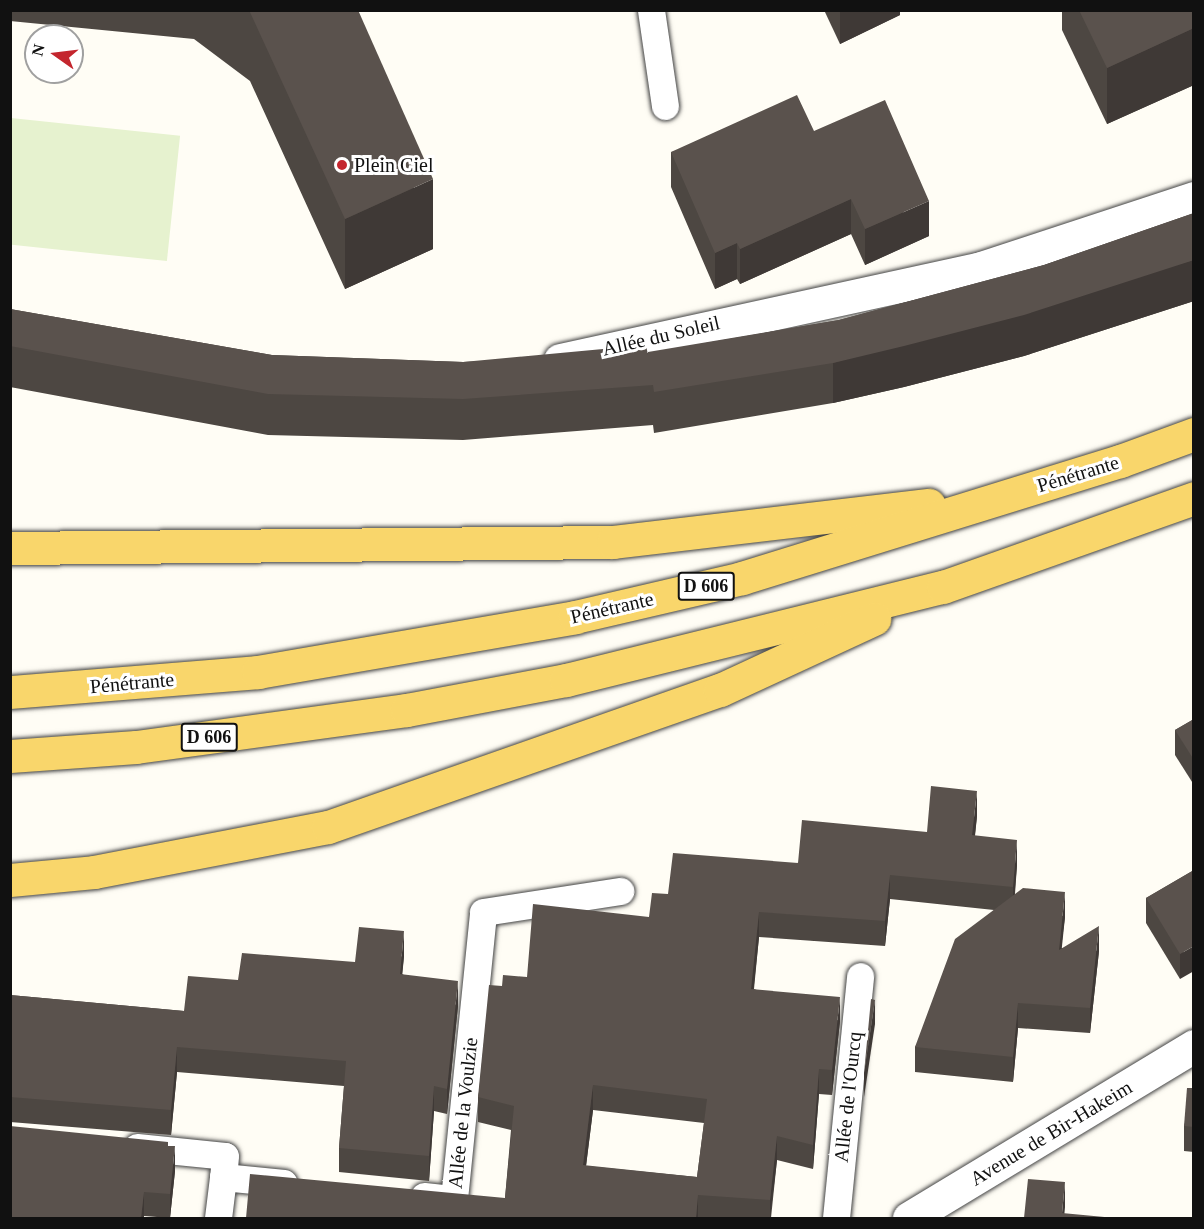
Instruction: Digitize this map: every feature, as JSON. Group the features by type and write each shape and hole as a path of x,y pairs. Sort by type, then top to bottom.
{"main road":[{"name":"Pénétrante","path":"10,692 258,672 575,617 742,578 1194,434"},
{"path":"10,548 613,542 1002,497"},
{"name":"D 606","path":"10,756 136,747 407,710 566,681 943,587 1194,498"},
{"path":"10,880 94,872 328,827 720,690 943,587"}],"street":[{"name":"Allée du Soleil","path":"529,368 649,338 981,268 1194,198"},
{"name":"Avenue de Bir-Hakeim","path":"909,1218 1194,1046"}],"lane":[{"path":"651,10 665,106"},
{"name":"Allée de la Voulzie","path":"396,1194 454,1199 483,912 620,891"},
{"name":"Allée de l'Ourcq","path":"837,1218 860,976"},
{"path":"106,1144 225,1156 218,1218"},
{"path":"223,1177 315,1186"}],"green space":[{"path":"11,118 180,136 167,261 10,245"}],"building":[{"path":"249,10 358,10 433,179 345,219"},
{"path":"1079,10 1194,10 1194,28 1107,68"},
{"path":"797,95 814,131 885,100 929,201 865,229 851,199 740,249 737,243 715,253 671,152"},
{"path":"1194,213 1194,260 1024,315 904,346 833,363 654,392 653,385 463,399 268,394 10,346 10,309 272,355 463,362 646,345 648,355 648,352 839,320 1044,265"},
{"path":"1194,719 1194,760 1175,730"},
{"path":"931,786 977,791 972,835 1017,840 1013,887 890,875 885,921 759,912 751,989 840,997 832,1070 819,1069 813,1145 777,1136 770,1200 698,1195 696,1218 246,1218 250,1174 505,1198 514,1106 478,1097 489,985 502,986 503,975 527,977 533,904 649,917 652,893 668,894 673,853 798,863 802,820 927,832","holes":["593,1085 707,1099 697,1177 583,1165"]},
{"path":"1194,870 1194,946 1180,954 1146,898"},
{"path":"1023,888 1065,892 1059,950 1099,926 1090,1008 1018,1003 1013,1057 915,1047 955,939"},
{"path":"359,927 404,931 400,974 458,981 447,1089 434,1086 429,1156 339,1148 346,1061 177,1047 171,1110 10,1097 10,995 184,1011 188,976 238,980 242,953 355,962"},
{"path":"871,999 875,1000 864,1073"},
{"path":"1187,1088 1194,1088 1194,1127 1184,1126"},
{"path":"10,1126 168,1142 168,1146 175,1146 170,1194 144,1192 141,1218 10,1218"},
{"path":"1028,1179 1065,1182 1062,1213 1115,1218 1024,1218"}],"place":[{"name":"Plein Ciel","path":"342,165"}]}
